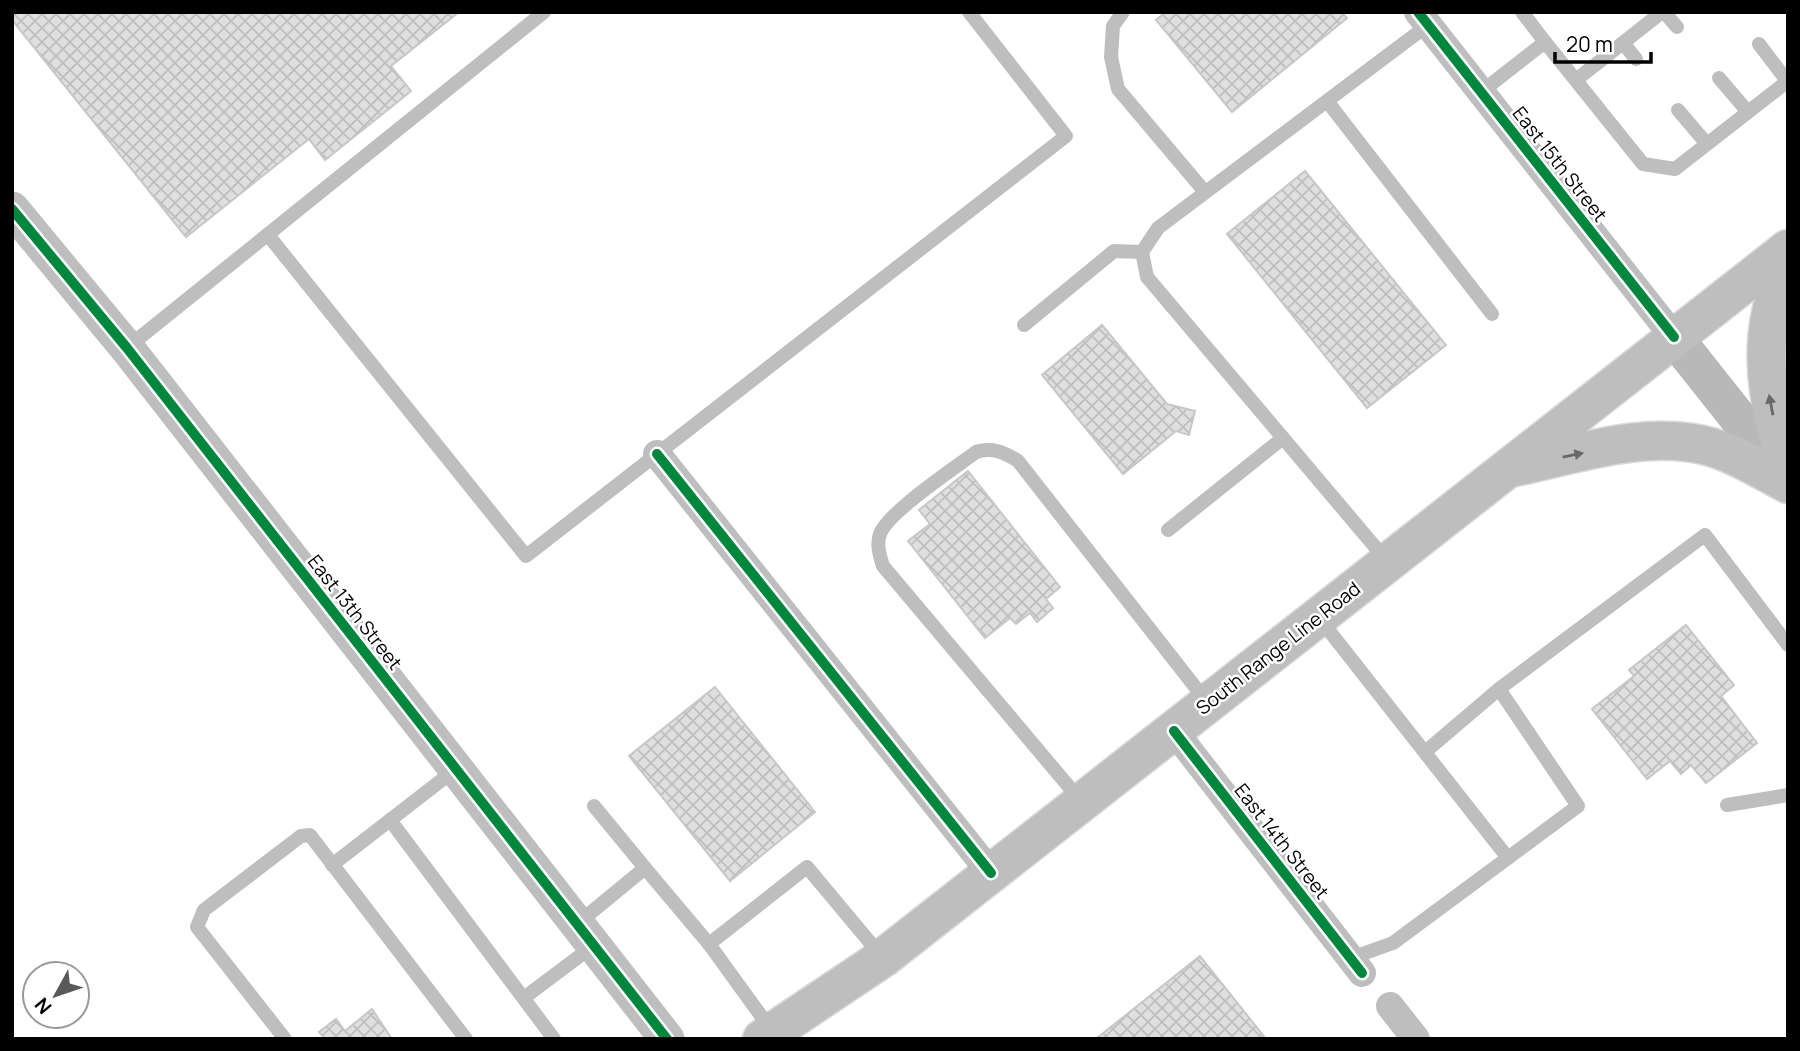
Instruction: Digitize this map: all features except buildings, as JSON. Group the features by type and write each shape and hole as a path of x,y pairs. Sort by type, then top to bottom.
{"main road":[{"name":"South Range Line Road","path":"767,1035 883,958 1788,249"},
{"path":"1788,267 1772,310 1766,342 1766,380 1788,471"},
{"name":"East 15th Street","path":"1674,337 1788,483"},
{"path":"1507,469 1634,443 1681,442 1710,447 1740,458 1788,483"}],"street":[{"name":"East 15th Street","path":"1423,18 1674,337"},
{"name":"East 13th Street","path":"12,209 127,348 667,1039"},
{"path":"657,454 991,873"},
{"name":"East 14th Street","path":"1174,731 1357,966"},
{"path":"1390,1006 1416,1039"}],"lane":[{"path":"127,348 544,12"},
{"path":"268,234 526,556 1066,136 969,12"},
{"path":"1123,12 1114,26 1111,57 1118,89 1205,192"},
{"path":"1522,12 1643,164 1675,169 1788,81 1759,44"},
{"path":"1576,80 1663,12 1677,27"},
{"path":"1388,562 1147,278 1142,252 1158,228 1327,101 1423,18"},
{"path":"1481,92 1545,42"},
{"path":"1623,43 1636,59"},
{"path":"1719,78 1748,111"},
{"path":"1327,101 1492,314"},
{"path":"1678,110 1707,144"},
{"path":"1024,325 1114,251 1142,252"},
{"path":"1168,530 1283,438"},
{"path":"1082,803 883,566 879,553 879,536 886,523 901,510 976,452 986,449 1004,452 1018,461 1208,704"},
{"path":"1425,752 1499,689 1705,535 1788,645"},
{"path":"1318,617 1508,858"},
{"path":"1357,966 1393,943 1578,806 1499,689"},
{"path":"332,864 456,769"},
{"path":"1727,805 1788,796"},
{"path":"594,806 709,944 767,1035"},
{"path":"390,820 554,1039"},
{"path":"285,1039 197,928 204,910 301,836 310,835 466,1039"},
{"path":"709,944 807,867 883,958"},
{"path":"525,997 645,868"}],"cycle path":[{"path":"1418,12 1674,337"},
{"path":"12,209 127,348 667,1039"},
{"path":"657,454 991,873"},
{"path":"1174,731 1362,973"}]}
